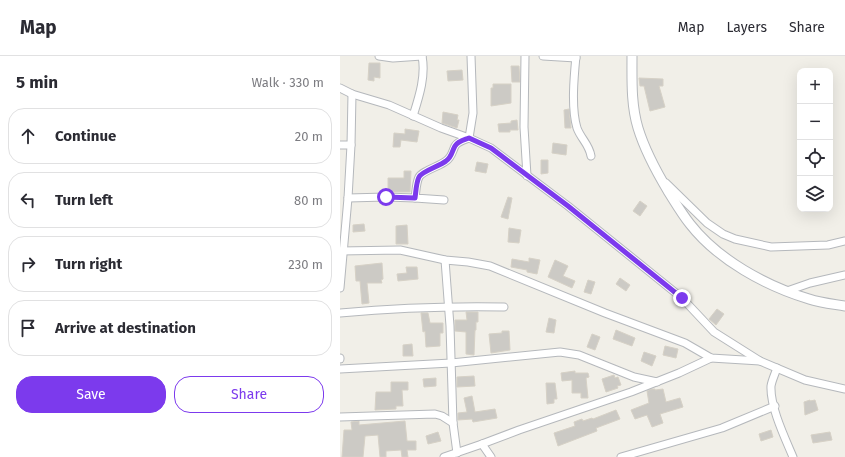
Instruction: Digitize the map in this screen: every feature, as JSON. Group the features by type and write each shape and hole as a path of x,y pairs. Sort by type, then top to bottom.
{"street":[{"path":"379,56 393,58 422,56 424,66 413,116"},
{"path":"469,138 473,114 471,56"},
{"path":"525,56 524,128 527,176"},
{"path":"543,56 576,57 574,100 575,121 578,131 588,145 591,156"},
{"path":"632,56 634,103 638,127 656,172 691,224 713,248 742,268 787,291 810,300 845,306"},
{"path":"340,88 352,94 389,105 491,148 568,206 682,298 714,332 760,361 805,380 845,389"},
{"path":"340,288 341,251 348,198 352,94"},
{"path":"415,198 419,177 447,161 455,146 459,142 469,138"},
{"path":"340,145 351,145"},
{"path":"656,172 707,223 723,234 735,239 771,247 828,245 845,241"},
{"path":"348,198 381,197 444,200"},
{"path":"341,251 400,250 445,260 490,266 605,313 685,343 711,358 760,361"},
{"path":"445,260 449,307 453,423 457,453"},
{"path":"787,291 810,283 845,275"},
{"path":"340,313 397,308 504,307"},
{"path":"340,369 450,363 560,352 580,355 634,377 657,382"},
{"path":"444,457 631,392 711,358"},
{"path":"777,368 771,386 779,424 792,457"},
{"path":"621,457 722,428 775,406"},
{"path":"340,418 435,414 442,416 453,423"},
{"path":"482,444 491,457"}],"building":[{"path":"369,63 380,63 380,78 374,77 374,81 368,80"},
{"path":"511,66 519,66 520,82 512,82"},
{"path":"462,70 463,80 448,81 447,71"},
{"path":"639,78 663,79 663,86 659,86 665,107 650,111 644,86 640,86"},
{"path":"493,84 511,84 511,103 491,106 491,88 493,88"},
{"path":"569,109 571,128 565,128 564,110"},
{"path":"443,112 458,115 457,120 459,120 457,128 442,123"},
{"path":"517,120 518,130 499,132 498,124 511,123 511,121"},
{"path":"405,129 419,131 417,142 401,140 400,147 393,147 394,133 405,134"},
{"path":"553,143 567,145 566,155 552,153"},
{"path":"541,160 548,160 548,173 541,174"},
{"path":"477,162 488,164 486,173 475,171"},
{"path":"404,171 411,171 410,192 388,192 388,178 404,178"},
{"path":"508,197 512,198 508,219 501,217"},
{"path":"640,201 647,206 640,216 633,211"},
{"path":"364,224 365,231 353,232 353,225"},
{"path":"407,225 408,244 396,244 396,226"},
{"path":"509,228 521,230 519,243 508,242"},
{"path":"529,258 540,260 537,274 527,272 527,270 511,267 512,259 529,262"},
{"path":"555,260 568,266 563,276 575,281 572,288 548,277"},
{"path":"382,263 382,283 367,283 369,303 362,304 360,281 356,281 355,266"},
{"path":"406,267 417,267 418,279 398,281 397,274 407,273"},
{"path":"620,278 630,285 626,291 616,284"},
{"path":"588,280 595,282 591,294 584,292"},
{"path":"717,309 724,314 716,325 709,319"},
{"path":"466,312 478,312 478,322 476,322 475,330 474,355 466,354 466,332 455,331 455,320 467,320"},
{"path":"421,313 428,313 430,323 443,323 443,333 440,333 440,346 426,347 425,331 423,332"},
{"path":"549,318 556,320 554,333 546,332"},
{"path":"616,330 635,338 632,346 613,339"},
{"path":"502,331 509,331 510,350 491,353 489,334 502,333"},
{"path":"592,334 600,337 595,350 587,347"},
{"path":"412,344 413,356 403,356 403,345"},
{"path":"665,346 678,349 676,358 663,355"},
{"path":"644,352 656,356 652,366 641,361"},
{"path":"575,371 575,373 588,373 589,377 586,378 588,398 581,398 581,393 572,393 572,380 562,381 561,373"},
{"path":"614,375 615,378 618,377 621,385 617,386 618,388 606,392 602,379"},
{"path":"474,376 475,386 457,387 457,377"},
{"path":"436,378 436,386 424,387 423,379"},
{"path":"391,382 408,382 408,390 402,390 403,406 396,406 396,409 375,410 376,392 391,392"},
{"path":"546,383 555,383 557,399 554,399 554,403 547,404"},
{"path":"651,389 663,389 666,402 680,398 683,407 660,414 663,423 652,427 647,415 635,419 631,410 649,403 647,391"},
{"path":"472,396 475,412 495,409 497,418 473,422 472,419 458,420 458,413 467,412 464,398"},
{"path":"815,400 818,410 805,415 804,402"},
{"path":"616,410 620,419 596,428 597,431 558,446 554,433 575,426 574,422 582,419 583,421 593,419"},
{"path":"359,421 359,425 405,421 407,441 416,441 416,450 407,450 408,457 402,457 401,450 386,451 386,457 380,457 378,435 365,436 363,457 342,457 344,430 352,430 351,422"},
{"path":"771,430 773,437 761,441 759,434"},
{"path":"438,432 441,441 428,444 426,436"},
{"path":"830,432 832,440 813,443 811,435"}],"route":[{"path":"386,197 415,198 419,177 447,161 450,158 455,146 459,142 469,138 491,148 499,154 568,206 682,298"}]}
